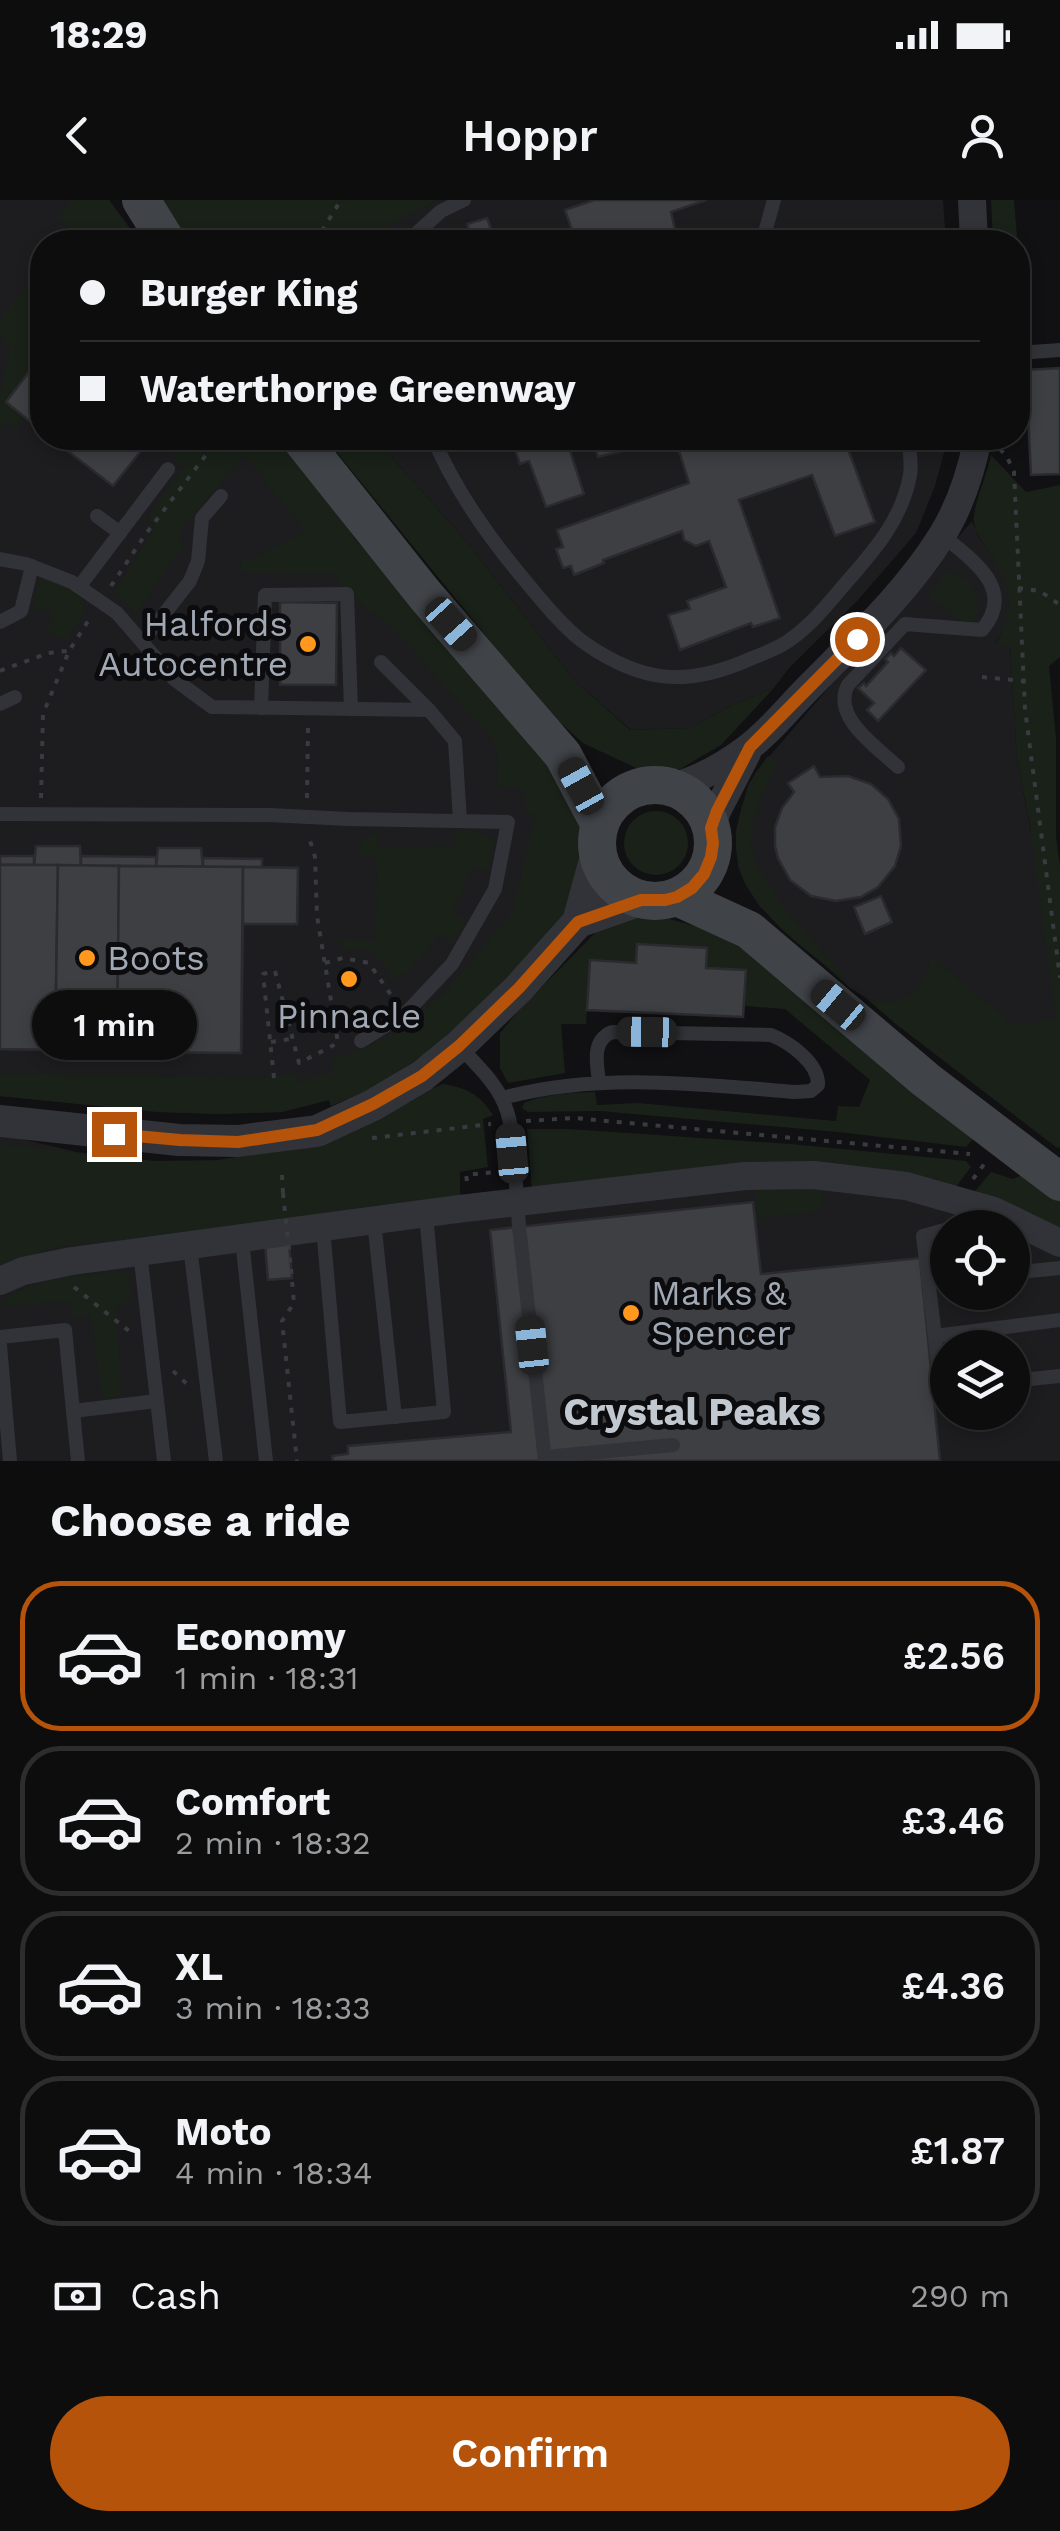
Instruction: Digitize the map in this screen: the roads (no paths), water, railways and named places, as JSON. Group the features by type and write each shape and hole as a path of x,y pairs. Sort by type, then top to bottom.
{"main road":[{"path":"142,200 160,230"},
{"path":"310,450 425,595 564,754 598,838 602,869 612,883 625,894 659,898 749,930"},
{"path":"564,754 598,772 684,792 696,802 706,814 727,894 749,930 926,1080 1060,1182"},
{"path":"598,838 608,807 622,794 657,786"},
{"path":"659,898 692,888 704,874 711,842"}],"street":[{"path":"972,200 973,230"},
{"path":"657,786 690,782 750,747 884,612 942,535 983,450"},
{"path":"711,842 717,811 750,747"},
{"path":"0,1120 180,1140 238,1142 317,1130 373,1104 422,1076 459,1046 519,988 578,922 598,838"},
{"path":"578,922 659,898"},
{"path":"0,1282 40,1266 745,1176 814,1174 906,1186 994,1212 1060,1242"}],"lane":[{"path":"420,230 441,211 464,200"},
{"path":"766,230 774,200"},
{"path":"1030,351 1060,350"},
{"path":"438,450 482,529 535,594 584,642 634,670 674,678 707,676 745,662 788,642 814,620 896,520 910,474 909,450"},
{"path":"79,587 168,468"},
{"path":"142,642 190,581 198,561 202,518 221,496"},
{"path":"97,516 120,532"},
{"path":"898,767 844,710 843,694 905,624 982,630 990,620 994,593 990,580 942,535"},
{"path":"0,559 32,566 79,587 117,614 174,678 212,707 430,710"},
{"path":"0,622 21,611 32,566"},
{"path":"262,708 265,596 347,594 350,709"},
{"path":"381,662 455,741 460,821"},
{"path":"0,704 15,698"},
{"path":"0,814 508,822 495,889 452,964 406,1014 361,1040"},
{"path":"502,1098 532,1090 624,1080 811,1091 818,1084 818,1076 784,1040 770,1034 612,1032 598,1044 599,1082"},
{"path":"459,1046 502,1098 510,1122 545,1459 672,1445"},
{"path":"973,1210 975,1206"},
{"path":"323,1228 340,1422 444,1412 426,1214"},
{"path":"374,1221 395,1416"},
{"path":"930,1234 922,1236 934,1330"},
{"path":"242,1240 266,1461"},
{"path":"190,1246 216,1461"},
{"path":"140,1252 164,1461"},
{"path":"1030,1272 1060,1268"},
{"path":"982,1330 1060,1320"},
{"path":"0,1337 64,1330 78,1461"},
{"path":"0,1345 10,1461"},
{"path":"1030,1378 1060,1376"},
{"path":"73,1411 157,1402"}],"place":[{"name":"Halfords Autocentre","path":"308,644"},
{"name":"Boots","path":"87,958"},
{"name":"Pinnacle","path":"349,979"},
{"name":"Marks & Spencer","path":"631,1313"}],"district":[{"name":"Crystal Peaks","path":"692,1412"}]}
